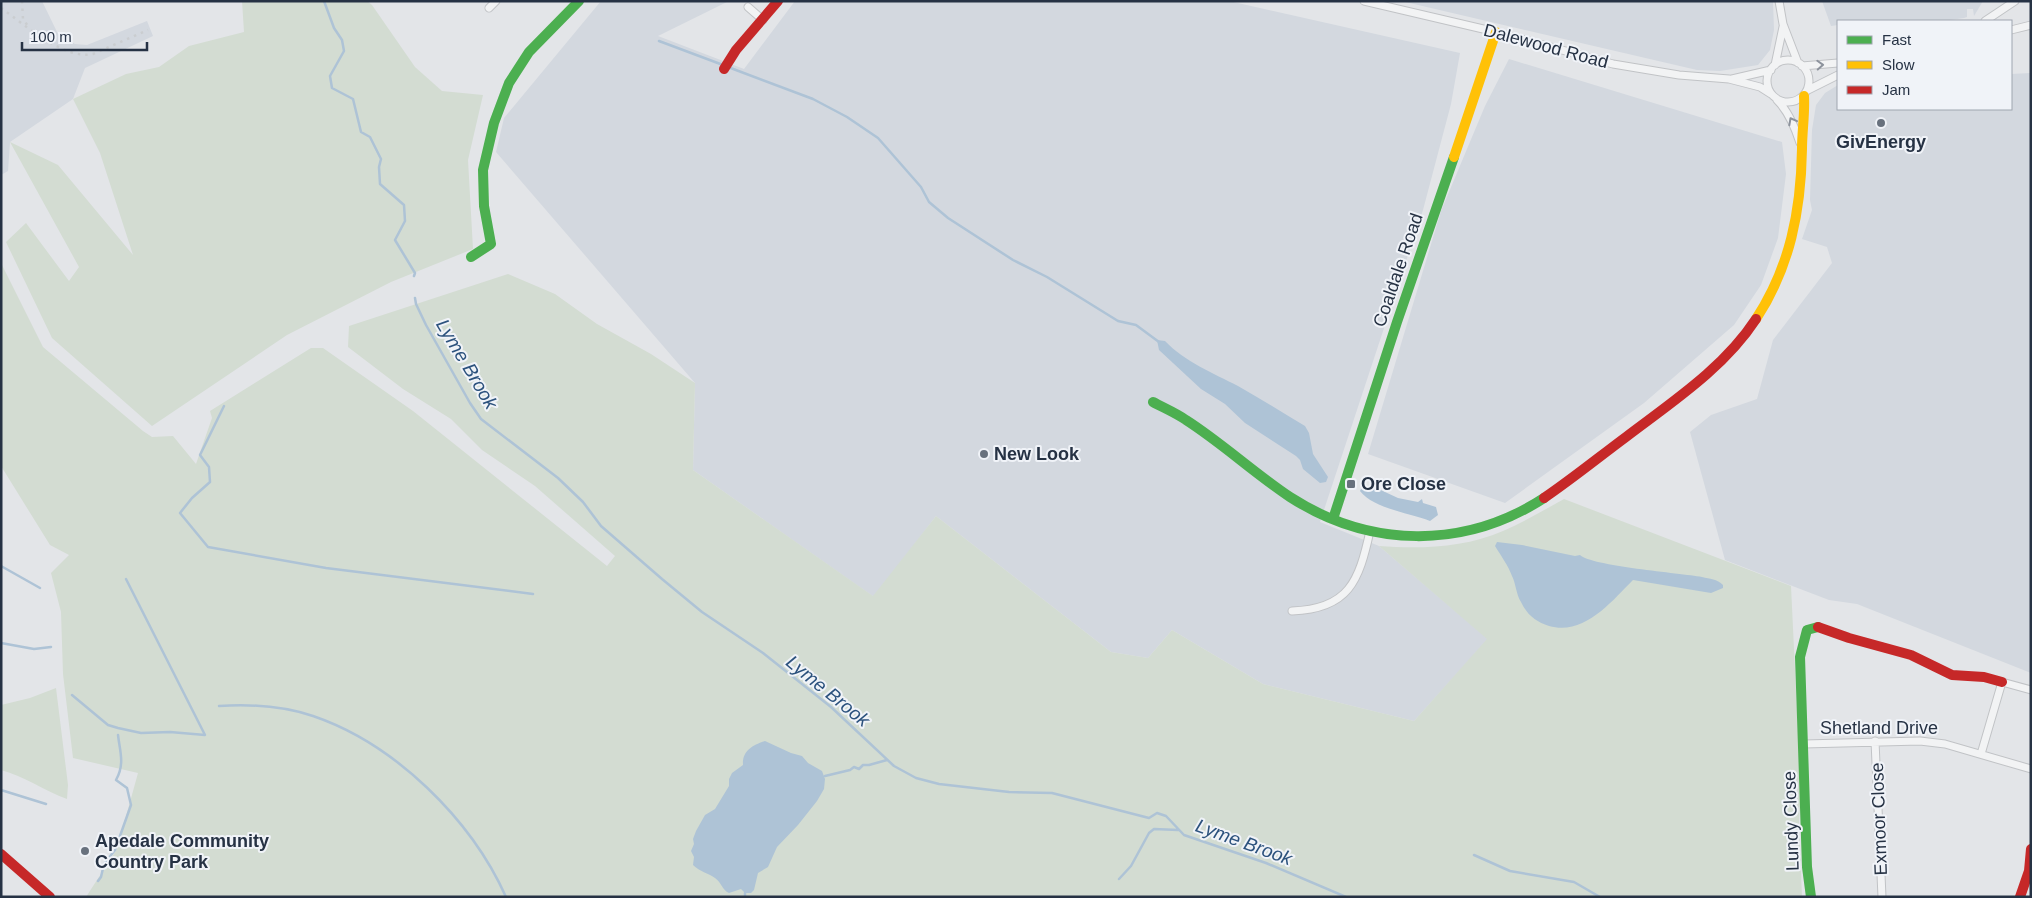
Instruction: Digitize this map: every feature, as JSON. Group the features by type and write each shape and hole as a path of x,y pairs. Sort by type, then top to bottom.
{"street":[{"path":"471,257 491,244 484,206 483,170 494,122 509,83 529,52 579,1"},
{"path":"724,69 736,50 778,1"},
{"name":"Dalewood Road","path":"1364,1 1496,32 1613,64 1679,75 1729,79 1760,87 1773,96"},
{"path":"1152,402 1183,418 1297,500 1333,520 1370,531 1420,536 1453,534 1484,527 1514,516 1539,502 1571,480 1708,375 1733,350 1753,325 1767,302 1784,267 1800,207 1802,148 1809,78 1800,64 1783,24 1779,1"},
{"path":"1987,20 2015,1"},
{"path":"489,8 495,2"},
{"path":"748,7 763,20"},
{"path":"1783,24 1780,45 1767,83 1773,96 1784,108 1796,128 1802,148"},
{"path":"2012,30 2031,25"},
{"name":"Coaldale Road","path":"1333,520 1350,474 1377,381 1496,32"},
{"path":"1773,67 1784,61 1800,64 1837,64"},
{"name":"Dalewood Road","path":"1729,79 1773,67"},
{"path":"1773,96 1789,103 1796,101 1806,93 1837,76"},
{"path":"1292,611 1311,610 1330,604 1348,590 1360,571 1370,531"},
{"name":"Shetland Drive","path":"2002,682 1984,677 1952,675 1912,655 1849,638 1819,627 1811,628 1804,637 1800,650 1804,744 1920,741 1945,744 2031,769"},
{"path":"1981,754 2002,682 2031,690"},
{"name":"Exmoor Close","path":"1875,741 1882,897"},
{"name":"Lundy Close","path":"1804,744 1807,867 1811,897"},
{"path":"2020,897 2029,871 2031,849"},
{"path":"1,854 50,897"}],"shaded area":[{"path":"1,1 42,1 58,34 75,44 87,45 147,21 153,36 85,68 73,99 10,142 8,171 1,175"},
{"path":"242,1 367,1 372,5 415,67 442,91 483,95 468,160 473,249 391,282 287,335 152,426 52,338 6,242 26,223 69,281 79,267 10,142 58,165 133,255 100,153 73,99 126,74 159,67 189,46 244,32"},
{"path":"601,1 729,1 658,36 744,69 795,1 1229,1 1460,53 1451,104 1423,210 1320,522 1379,546 1488,639 1414,721 1263,684 1172,630 1148,658 1111,652 936,516 874,597 693,470 695,383 496,152 504,118"},
{"path":"1401,1 1773,1 1774,30 1770,50 1758,65 1720,71 1697,70"},
{"path":"1822,1 1983,1 1974,16 1973,9 1967,9 1967,17 1964,18 1950,20 1837,20 1837,25 1831,26"},
{"path":"1509,59 1782,142 1786,174 1778,238 1761,285 1734,325 1644,403 1505,503 1368,454 1441,211 1485,106"},
{"path":"2031,73 2031,673 1857,604 1829,600 1725,560 1690,432 1711,415 1757,399 1773,340 1832,263 1827,247 1802,239 1812,210 1810,200 1812,130 1816,105 1825,93 1837,86 1837,110 2012,110 2012,74"},
{"path":"1,263 43,347 143,431 152,437 173,436 196,464 212,418 210,411 311,348 323,348 413,411 607,566 615,556 535,486 482,450 451,419 403,389 348,347 349,326 508,274 555,294 597,324 651,354 695,383 693,470 873,596 936,516 1111,652 1148,658 1172,630 1263,684 1414,721 1487,639 1379,546 1426,547 1473,541 1511,527 1564,499 1791,586 1798,733 1802,771 1799,822 1802,897 86,897 117,849 138,773 73,758 63,674 61,612 51,573 69,555 50,545 1,466"},
{"path":"56,688 68,785 67,799 1,770 1,705 30,698"}],"water":[{"path":"1157,340 1165,341 1190,361 1238,386 1305,426 1309,433 1313,454 1328,477 1326,482 1320,483 1303,469 1300,460 1296,456 1245,423 1225,404 1201,389 1159,350"},
{"path":"1372,486 1398,498 1418,502 1422,499 1423,503 1436,507 1438,515 1430,521 1383,506 1366,497 1360,491"},
{"path":"1497,542 1575,556 1580,555 1587,559 1618,566 1702,577 1718,582 1723,585 1723,588 1711,593 1633,580 1606,607 1585,622 1562,628 1549,626 1532,617 1523,607 1510,572 1495,546"},
{"path":"765,741 802,756 808,763 822,771 825,779 824,789 798,825 777,847 768,867 758,873 754,890 751,893 745,893 741,889 729,893 715,878 693,865 694,857 691,851 694,844 693,839 705,815 715,809 729,786 729,779 732,773 743,765 746,752 756,744"}],"waterway":[{"name":"Lyme Brook","path":"324,1 334,28 342,40 344,51 330,76 332,88 353,99 361,132 370,137 381,159 379,167 380,184 404,205 405,221 395,240 415,273 414,276"},
{"path":"659,41 723,65"},
{"path":"728,67 813,99 847,117 878,138 921,187 929,202 948,218 1013,260 1047,277 1118,321 1136,325 1159,342"},
{"name":"Lyme Brook","path":"415,298 426,325 481,419 558,478 583,502 601,526 662,579 702,612 763,653 831,707 894,766 916,778 939,784 1009,792 1052,793 1149,818 1157,813 1166,816 1184,835 1266,863 1346,897"},
{"path":"224,406 200,455 209,467 210,482 192,498 180,513 208,547 326,568 533,594"},
{"path":"1,566 40,588"},
{"path":"72,695 108,725 141,733 170,732 205,735 126,579"},
{"path":"1,643 34,649 51,647"},
{"path":"219,706 266,706 302,713 343,729 373,745 401,765 451,813 473,840 491,868 506,897"},
{"path":"98,881 104,864 115,850 131,805 127,788 116,780 121,763 118,735"},
{"path":"825,776 850,770 854,767 859,769 863,765 887,760"},
{"path":"1,790 46,804"},
{"path":"1119,879 1131,866 1149,833 1154,829 1178,830"},
{"path":"1474,855 1510,871 1574,882 1600,897"}],"railway":[{"path":"22,1 23,19 28,26"},
{"path":"1,8 57,47 82,54 93,54 148,30"}],"traffic: fast":[{"path":"471,257 491,244 484,206 483,170 494,123 509,83 529,52 579,1"},
{"path":"1333,519 1397,322 1454,157"},
{"path":"1153,402 1199,429 1290,497 1320,514 1352,526 1384,533 1417,536 1449,534 1482,527 1513,515 1544,498"},
{"path":"1811,897 1807,867 1800,657 1807,630 1818,627"}],"traffic: slow":[{"path":"1454,157 1496,32"},
{"path":"1756,319 1768,299 1785,259 1796,216 1801,172 1804,96"}],"traffic: jam":[{"path":"724,69 736,50 778,1"},
{"path":"1544,498 1679,397 1713,369 1743,337 1756,319"},
{"path":"1818,627 1849,638 1911,655 1952,675 1984,677 2002,682"},
{"path":"2020,897 2029,871 2031,849"},
{"path":"1,854 50,897"}],"place":[{"name":"GivEnergy","path":"1881,123"},
{"name":"New Look","path":"984,454"},
{"name":"Ore Close","path":"1351,484"},
{"name":"Apedale Community Country Park","path":"85,851"}]}
